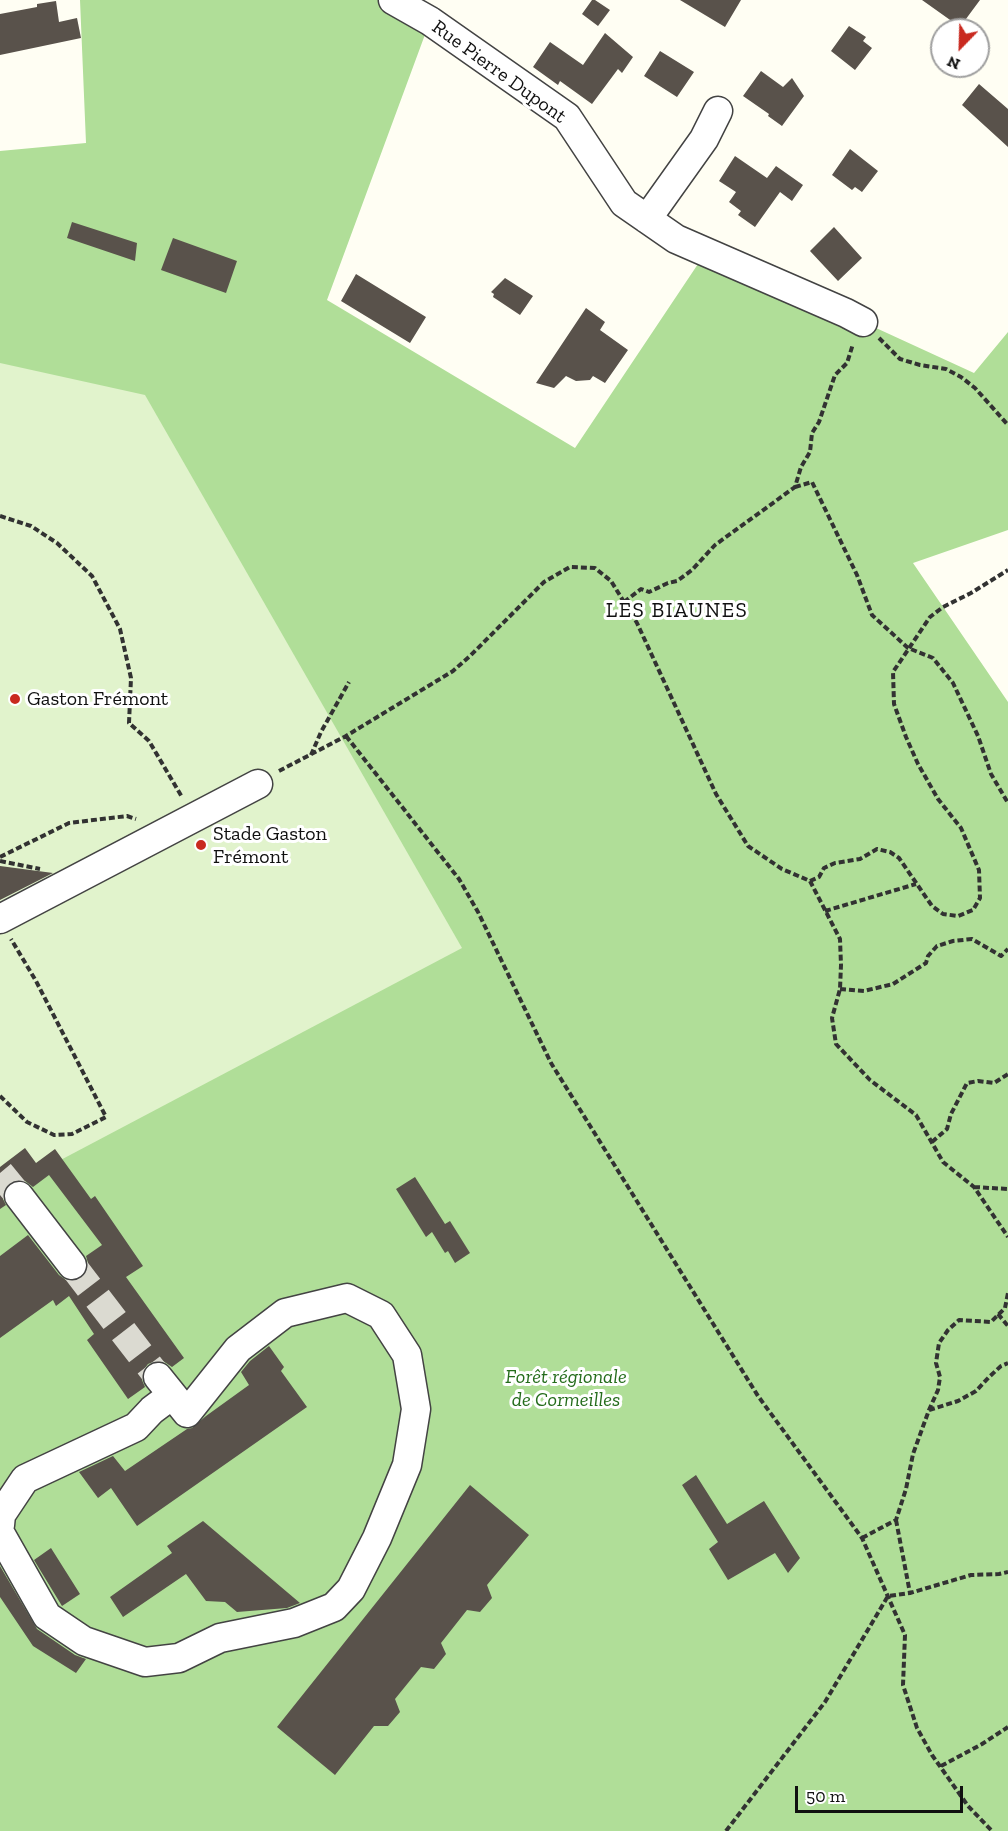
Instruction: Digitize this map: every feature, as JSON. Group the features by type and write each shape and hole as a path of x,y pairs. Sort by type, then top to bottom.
{"street":[{"name":"Rue Pierre Dupont","path":"393,0 430,21 567,117 624,203 647,219 676,238 862,322"},
{"path":"647,219 704,139 718,111"},
{"path":"3,925 155,838 258,784"},
{"path":"19,1196 72,1265"},
{"path":"0,1525 2,1515 25,1479 136,1427 152,1410 165,1386 187,1413 238,1349 285,1313 347,1298 381,1315 407,1355 416,1409 407,1465 381,1527 351,1589 334,1607 294,1623 220,1638 179,1658 145,1662 84,1641 47,1616 0,1533"}],"path":[{"path":"795,487 801,467 810,452 812,433 819,422 835,375 847,363 862,322 900,359 946,369 961,377 975,388 1008,425"},
{"path":"624,602 641,589 649,592 677,581 692,570 715,545 795,487 812,482 857,575 872,615 908,648 933,658 953,683 978,736 991,774 1008,803"},
{"path":"0,516 31,526 57,543 92,576 120,629 131,678 129,723 149,741 193,818"},
{"path":"258,784 346,736 453,671 544,582 570,567 595,568 611,582 637,623 716,794 748,846 782,869 810,881 840,939 840,989 832,1018 836,1044 870,1080 916,1115 943,1162 974,1187 1008,1238"},
{"path":"810,881 819,877 824,868 835,863 860,859 877,849 890,852 899,858 932,906 943,914 958,916 973,910 980,898 979,870 961,828 938,800 918,764 894,704 893,672 930,617 943,607 1008,570"},
{"path":"310,756 349,682"},
{"path":"346,736 459,879 478,912 551,1063 758,1395 862,1538 905,1635 903,1685 917,1728 968,1806 992,1831"},
{"path":"0,859 69,823 127,816 141,820 155,838"},
{"path":"0,859 44,870"},
{"path":"825,911 916,884"},
{"path":"0,1096 27,1122 54,1135 72,1134 106,1117 36,981 3,925"},
{"path":"840,989 864,992 893,984 926,963 928,956 937,946 953,941 972,939 1001,956 1008,950"},
{"path":"932,1142 947,1129 951,1114 967,1083 978,1081 994,1083 1008,1074"},
{"path":"974,1187 1008,1189"},
{"path":"910,1593 896,1520 914,1454 938,1390 940,1377 936,1363 939,1343 959,1320 991,1322 1005,1308 1008,1293"},
{"path":"998,1314 1008,1326"},
{"path":"929,1410 958,1401 976,1392 1001,1366 1008,1363"},
{"path":"862,1538 896,1520"},
{"path":"888,1596 910,1593 971,1575 1008,1572"},
{"path":"726,1831 825,1702 888,1596"},
{"path":"940,1766 982,1744 1008,1727"}],"green space":[{"name":"Forêt régionale de Cormeilles","path":"80,0 393,0 430,21 327,300 575,448 704,255 863,322 974,373 1008,332 1008,530 913,563 1008,702 1008,1831 0,1831 0,151 86,143"},
{"name":"Stade Gaston Frémont","path":"0,363 145,395 462,948 0,1192"}],"building":[{"path":"592,0 610,10 598,26 582,14"},
{"path":"680,0 741,0 725,27"},
{"path":"922,0 980,0 967,18 947,18"},
{"path":"56,1 59,22 77,18 81,38 0,55 0,14"},
{"path":"849,26 866,37 863,41 872,48 855,70 831,51"},
{"path":"605,33 633,57 622,73 618,69 592,104 560,81 558,85 533,67 550,42 583,65"},
{"path":"660,51 694,72 677,97 644,76"},
{"path":"761,71 783,87 792,78 804,96 782,126 743,96"},
{"path":"979,84 1008,109 1008,147 962,105"},
{"path":"850,149 878,171 862,192 855,187 852,190 832,175"},
{"path":"735,156 767,178 776,166 803,185 792,201 780,192 755,227 738,215 741,211 729,202 736,192 719,181"},
{"path":"72,222 137,243 135,261 67,238"},
{"path":"834,227 862,258 838,281 810,251"},
{"path":"173,238 237,261 226,293 161,270"},
{"path":"356,274 426,317 410,343 341,301"},
{"path":"505,278 533,296 520,315 493,297 494,294 491,292"},
{"path":"586,308 605,322 600,330 628,350 605,383 593,376 590,380 576,381 566,376 554,388 536,383"},
{"path":"0,866 53,873 0,900"},
{"path":"25,1148 36,1163 55,1149 91,1199 95,1196 143,1266 126,1277 184,1358 172,1367 163,1361 148,1364 142,1372 145,1387 128,1399 87,1340 94,1334 69,1296 56,1306 53,1300 0,1338 0,1256 28,1235 59,1275 66,1280 74,1281 82,1278 87,1272 86,1256 102,1245 49,1175 33,1187 25,1181 16,1180 9,1183 4,1190 3,1199 6,1205 0,1209 0,1167"},
{"path":"415,1177 445,1224 450,1221 470,1253 455,1263 448,1251 445,1253 432,1232 426,1237 396,1189"},
{"path":"269,1346 284,1367 281,1371 307,1407 137,1526 111,1488 98,1498 79,1472 113,1456 125,1471 187,1429 192,1428 249,1385 241,1372 250,1361"},
{"path":"696,1475 727,1524 764,1501 800,1558 788,1573 775,1553 728,1580 709,1549 718,1542 682,1485"},
{"path":"470,1485 529,1535 487,1585 492,1598 480,1612 467,1610 441,1643 446,1654 434,1669 421,1667 395,1699 400,1712 388,1726 374,1726 335,1775 277,1727"},
{"path":"203,1521 300,1603 287,1608 237,1612 225,1602 206,1601 186,1574 123,1617 110,1597 172,1553 167,1546"},
{"path":"51,1548 80,1594 62,1606 34,1560"},
{"path":"0,1566 37,1629 75,1655 86,1659 76,1673 33,1646 0,1597"}],"tunnel":[{"path":"0,1173 19,1196"},
{"path":"72,1265 158,1377"}],"place":[{"name":"Gaston Frémont","path":"15,699"},
{"name":"Stade Gaston Frémont","path":"201,845"}],"district":[{"name":"LES BIAUNES","path":"677,611"}]}
